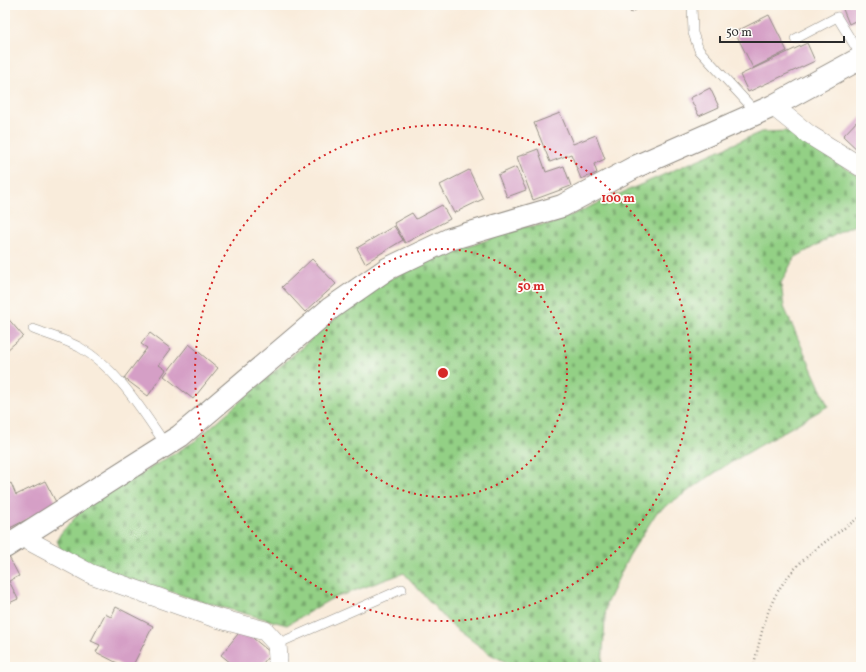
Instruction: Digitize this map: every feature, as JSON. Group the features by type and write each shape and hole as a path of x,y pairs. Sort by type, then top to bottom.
{"street":[{"path":"14,542 180,436 331,308 387,269 450,239 562,206 637,166 765,110 861,57"},
{"path":"765,110 808,134 861,167"},
{"path":"14,542 91,574 214,617 265,631 277,644 278,659 276,667"}],"lane":[{"path":"692,5 693,33 699,50 765,110"},
{"path":"795,38 837,18 861,57"},
{"path":"33,329 66,341 92,355 103,364 124,385 166,445"},
{"path":"277,644 402,590"}],"path":[{"path":"753,667 771,604 790,574 802,561 861,516"}],"green space":[{"path":"790,131 861,178 861,222 794,258 781,283 784,307 828,406 725,466 657,512 629,556 606,604 602,667 516,667 490,654 450,624 404,573 331,599 287,625 210,604 107,572 61,551 57,540 61,533 84,508 195,441 326,326 383,282 437,258 523,227 551,224 761,132"}],"building":[{"path":"626,5 644,5 631,13"},
{"path":"847,5 861,5 861,18 849,24 842,7"},
{"path":"769,15 787,51 753,68 735,32"},
{"path":"807,43 815,61 748,92 740,75"},
{"path":"710,88 719,107 699,116 690,98"},
{"path":"560,113 573,144 596,135 605,159 594,164 597,173 581,179 571,154 550,162 534,123"},
{"path":"861,117 861,153 843,136"},
{"path":"538,149 546,172 564,166 571,186 533,200 517,157"},
{"path":"516,167 526,190 507,197 498,175"},
{"path":"469,170 483,199 454,213 440,185"},
{"path":"442,205 450,219 405,243 394,223 412,213 416,219"},
{"path":"394,226 403,240 365,263 357,248"},
{"path":"312,259 336,284 305,312 282,287"},
{"path":"5,315 23,336 6,351 5,350"},
{"path":"150,333 171,349 159,365 166,370 148,396 124,378 147,348 141,344"},
{"path":"189,344 218,368 193,399 164,376"},
{"path":"45,481 57,504 6,530 5,486 11,483 16,495"},
{"path":"8,555 19,576 9,581 18,599 5,605 5,556"},
{"path":"116,607 153,626 132,667 125,667 96,652 100,645 91,641 105,614 111,617"},
{"path":"242,629 271,653 260,667 236,667 221,655"}]}
